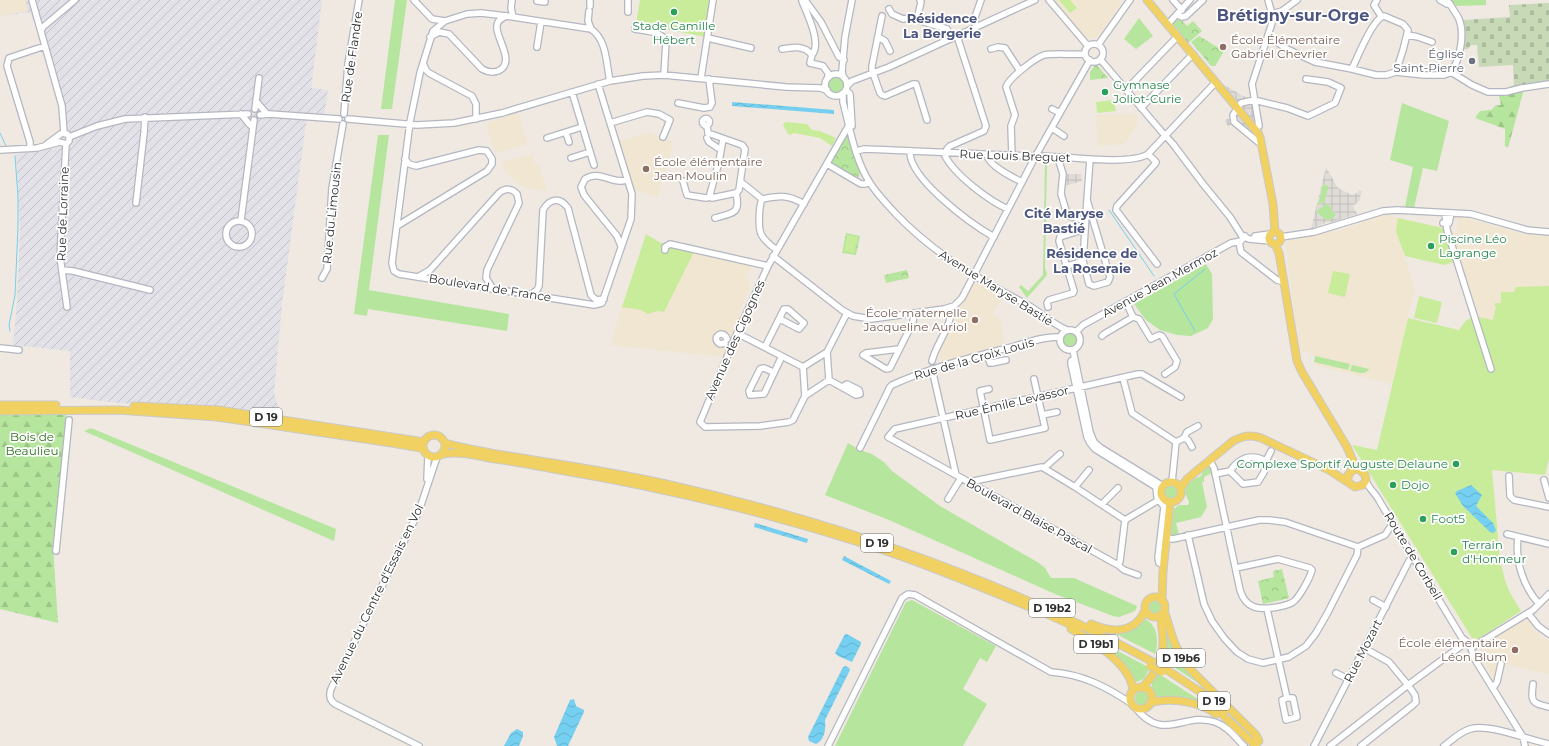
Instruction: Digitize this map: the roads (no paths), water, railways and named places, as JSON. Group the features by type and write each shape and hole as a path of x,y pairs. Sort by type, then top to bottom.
{"main road":[{"path":"1147,0 1238,107 1261,140 1273,204 1275,238 1279,253 1293,342 1299,365 1347,447 1353,461 1347,477 1348,482"},
{"path":"1275,238 1282,254 1287,286 1287,301"},
{"name":"D 19","path":"0,405 118,405 219,410 424,442"},
{"name":"D 19","path":"0,411 118,410 217,417 392,443 421,448 424,450"},
{"path":"435,435 441,437 445,443 445,450 440,456 428,456 424,450 424,442 428,437 435,435"},
{"path":"1177,485 1182,494 1176,502 1170,503 1160,499 1163,486 1167,483 1177,485 1187,479 1233,441 1242,437 1254,436 1329,470 1352,486 1358,487 1363,485 1366,480 1364,473 1359,469 1351,451 1347,447"},
{"name":"D 19","path":"445,443 473,450 615,473 715,496 842,531 953,571 1067,617 1163,670 1210,698 1231,714 1259,744"},
{"name":"D 19","path":"440,456 452,452 615,479 666,489 758,512 853,540 918,563 1043,612 1152,664"},
{"path":"1329,470 1339,473 1359,469"},
{"path":"1170,503 1163,568 1162,601 1164,605 1162,654 1151,678 1141,688 1132,694 1133,706 1142,709 1150,705 1152,702 1161,700 1192,703 1211,710 1237,731 1241,731"},
{"path":"1153,598 1159,585 1163,568"},
{"name":"D 19b2","path":"953,571 1014,592 1106,630 1120,630 1133,625 1140,619 1146,610"},
{"path":"1162,601 1156,597 1147,601 1145,606 1148,614 1153,617 1162,630"},
{"name":"D 19b1","path":"1043,612 1052,619 1092,641 1103,649 1120,666 1131,680 1132,694"},
{"path":"1153,617 1163,612"},
{"name":"D 19b6","path":"1163,612 1173,642 1182,660 1256,735 1259,744"},
{"name":"D 19","path":"1163,670 1205,700 1241,731 1259,744"},
{"path":"1151,678 1150,692 1152,702"},
{"path":"1141,688 1150,692"}],"street":[{"path":"32,0 62,106 62,139"},
{"path":"41,30 75,0"},
{"name":"Rue de Flandre","path":"344,114 349,60 359,0"},
{"path":"414,0 433,21 445,21 467,14 490,14 591,29 598,34 602,42 610,81"},
{"path":"512,0 511,8 513,17"},
{"path":"628,0 628,12"},
{"path":"701,78 714,0"},
{"path":"804,0 821,22 838,57 844,60"},
{"path":"804,0 816,41 815,51 810,63 823,66 841,80"},
{"path":"837,96 841,80 845,36 852,0"},
{"path":"917,20 921,2 920,0"},
{"path":"976,27 974,20 981,0"},
{"path":"241,220 254,120 260,115 267,114 339,119 343,124 348,120 410,124 440,124 476,119 502,113 598,84 632,77 664,76 701,78 796,88 824,87 841,80 874,73 1036,0"},
{"path":"1049,0 1088,46"},
{"path":"1098,45 1130,0"},
{"path":"1173,0 1182,10"},
{"path":"1168,24 1178,15 1190,0"},
{"path":"1178,15 1182,17 1186,16 1203,0"},
{"path":"1259,126 1252,80 1268,36 1272,14 1268,0"},
{"path":"1272,14 1282,11 1297,0"},
{"path":"1377,0 1374,5 1382,16 1388,17 1403,24 1407,28 1408,34 1396,72"},
{"path":"1268,36 1287,49 1315,62 1380,76 1396,72 1424,75 1444,75 1451,72 1454,67 1460,49 1461,26 1449,2 1440,0"},
{"path":"590,6 588,21 591,29"},
{"path":"432,34 441,32 448,34 482,69 495,72 503,67 505,60 505,53 496,26 503,15 511,8"},
{"path":"889,9 892,14 903,19 911,18 947,29 951,38"},
{"path":"882,16 872,66 880,93 883,96 916,84 927,120"},
{"path":"1352,69 1360,50 1382,16"},
{"name":"Boulevard de France","path":"433,21 432,34 423,62 410,124 392,269 397,273 418,277 594,305 601,304 604,299"},
{"path":"432,34 445,21"},
{"path":"579,28 588,21"},
{"path":"537,47 541,22"},
{"path":"635,29 659,34 666,41 664,76"},
{"path":"1408,34 1418,36 1432,42"},
{"path":"878,36 885,41 890,51"},
{"path":"958,36 986,126 984,131 950,146 945,153 946,158 969,183 1008,209"},
{"path":"1126,90 1178,36"},
{"path":"708,38 751,48"},
{"path":"1088,46 1092,44 1098,45 1102,51 1100,59"},
{"path":"30,148 30,142 7,66 9,58 46,46"},
{"path":"1085,54 1088,46"},
{"path":"991,49 998,47 1005,48 1020,71"},
{"path":"782,49 801,48 808,51 812,56"},
{"path":"1085,54 1090,60 1096,61 1100,59"},
{"path":"1012,156 1011,126 1015,115 1006,85 1020,71 1043,56 1085,54"},
{"path":"1141,108 1193,54"},
{"path":"1100,59 1173,144 1226,212 1242,236 1275,238 1314,232 1383,211 1397,210 1471,214 1532,231 1549,232"},
{"path":"773,256 847,313 857,317 871,319 950,308 958,303 962,298 1035,157 1090,60"},
{"path":"423,62 429,73 472,96 476,104 476,119"},
{"path":"1451,72 1472,85 1491,92 1506,92 1549,84"},
{"path":"255,109 259,78"},
{"path":"678,103 704,108 710,107 712,103 709,79"},
{"path":"1261,140 1258,142 1234,122 1234,115 1241,103 1254,100 1288,108 1305,116 1335,104 1340,88 1328,82 1306,79"},
{"name":"Avenue Maryse Bastié","path":"841,80 843,102 857,151 869,182 880,197 912,231 933,249 974,275 1032,308 1058,326 1067,330"},
{"name":"Avenue Maryse Bastié","path":"841,80 850,96 852,135"},
{"name":"Rue Louis Breguet","path":"857,151 864,149 1130,160 1141,158 1148,154 1216,82"},
{"path":"530,295 537,290 539,286 543,210 550,202 556,200 564,203 568,208 591,295 596,300 604,299 630,219 632,194 598,84"},
{"path":"824,87 843,102"},
{"path":"572,92 594,165"},
{"path":"256,101 267,114"},
{"path":"0,150 43,146 62,139 69,141 69,137 97,126 116,121 145,117 248,114 251,110 255,109"},
{"path":"255,109 260,115"},
{"path":"1052,109 1060,113"},
{"path":"610,123 644,113 655,113 670,120 663,137"},
{"path":"1248,120 1256,113"},
{"path":"242,114 250,126 253,126"},
{"path":"248,114 250,118 254,120"},
{"path":"339,119 341,115 344,114 348,116 348,120"},
{"path":"136,203 145,117"},
{"name":"Rue du Limousin","path":"322,278 327,269 332,188 343,124"},
{"name":"Avenue des Cigognes","path":"805,396 791,421 760,426 706,427 700,424 700,420 736,335 768,266 849,125"},
{"path":"683,181 687,195 717,198 736,193 739,190 745,147 708,133 707,126"},
{"path":"548,138 582,127"},
{"path":"1052,128 1064,136"},
{"path":"566,133 569,142"},
{"path":"707,138 709,142 721,150"},
{"name":"Rue de Lorraine","path":"62,139 60,254 67,307"},
{"path":"710,197 712,184 715,181 723,139"},
{"path":"397,226 487,171 492,164 492,159 487,151 479,150 416,166 409,164 405,159"},
{"path":"910,151 912,162 924,180 948,205 994,237"},
{"path":"570,158 590,152"},
{"path":"1148,154 1156,162 1155,164 1116,210 1158,264"},
{"path":"987,155 989,161 999,169 1022,182"},
{"path":"1058,158 1063,174 1061,194 1067,214 1085,221"},
{"path":"1087,200 1110,276 1108,282 1094,286 1089,284 1083,261 1085,221 1090,159"},
{"path":"827,164 861,184 869,182"},
{"path":"621,246 617,236 584,194 581,187 585,179 593,176 600,176 620,182 627,180"},
{"path":"741,182 762,199 786,196 794,198 804,204"},
{"path":"418,277 430,270 502,190 510,189 517,194 519,203 487,270 486,278 493,289"},
{"path":"715,218 734,212 737,209 739,204 736,193"},
{"path":"762,199 760,205 761,232 777,250"},
{"path":"1448,213 1449,223 1444,223 1491,369"},
{"path":"241,220 247,222 250,226 253,236 246,245 238,247 230,244 226,231 231,223 241,220"},
{"path":"1048,307 1046,303 1049,300 1073,293 1074,291 1060,238 1085,229"},
{"name":"Avenue Jean Mermoz","path":"1076,332 1083,325 1231,243 1241,242 1245,236"},
{"path":"1238,242 1241,252 1277,280 1284,282"},
{"path":"665,250 665,247 670,244 768,266"},
{"path":"1067,266 1083,261"},
{"path":"62,270 73,271 150,290"},
{"path":"1126,302 1133,317"},
{"path":"765,347 783,310 787,308 804,323 799,328 782,320 778,321"},
{"path":"932,361 934,353 952,316 950,308"},
{"path":"803,367 827,352 847,313"},
{"path":"899,349 866,353 863,355 888,369 899,349 913,322 914,314"},
{"path":"1102,336 1133,317 1140,319 1151,339 1159,335 1162,336 1177,361 1176,367 1165,374"},
{"name":"Avenue Maryse Bastié","path":"1058,326 1061,335"},
{"path":"1067,330 1076,332 1080,340 1078,347 1072,350 1067,350 1062,347 1059,342 1061,335 1067,330"},
{"path":"730,350 726,341 736,335 765,347 803,367"},
{"name":"Rue de la Croix Louis","path":"860,448 890,387 932,369 987,353 1061,335"},
{"path":"0,348 19,350"},
{"path":"1072,350 1086,433 1090,443 1095,449 1155,486 1164,508 1158,558 1159,563 1163,568"},
{"path":"827,352 829,380"},
{"path":"987,353 990,363 1006,360"},
{"path":"773,372 761,368 749,391 750,395 764,394 773,372 782,356"},
{"path":"803,367 805,396 829,380"},
{"name":"Boulevard Blaise Pascal","path":"932,369 958,476 1118,565 1124,570 1138,575"},
{"name":"Rue Émile Levassor","path":"958,476 888,437 895,429 1142,374 1181,397"},
{"path":"1124,378 1132,413 1176,442"},
{"path":"989,389 980,391 990,440 1045,428 1034,379"},
{"path":"829,380 842,387"},
{"path":"1078,388 1092,437 1096,445 1163,486"},
{"path":"1042,415 1057,412"},
{"path":"56,552 69,420"},
{"path":"1176,442 1184,438 1187,432 1198,426"},
{"path":"1184,438 1188,440 1192,447"},
{"path":"1176,442 1177,485"},
{"path":"1230,471 1243,484 1258,482 1264,472 1266,461 1271,451"},
{"path":"1044,468 1060,454"},
{"path":"427,485 428,456"},
{"path":"427,485 440,456"},
{"path":"1215,474 1230,471 1235,464 1249,457 1266,461"},
{"path":"1210,460 1215,474 1240,590 1245,601 1254,607 1267,609 1293,602 1311,575 1312,570 1310,568 1278,559 1236,568"},
{"path":"969,482 1038,467 1044,468 1125,520"},
{"path":"1075,487 1089,470"},
{"path":"948,499 958,476"},
{"path":"1509,476 1510,496 1514,500 1549,507"},
{"name":"Route de Corbeil","path":"1366,480 1368,486 1375,492 1446,610 1466,636 1466,641 1471,648 1474,658 1523,737 1525,746"},
{"path":"1544,480 1549,498"},
{"name":"Avenue du Centre d'Essais en Vol","path":"418,746 335,704 331,701 330,696 331,689 419,511 427,485"},
{"name":"Route de Corbeil","path":"1358,487 1369,492 1380,502"},
{"path":"1102,504 1118,488"},
{"path":"1118,565 1120,561 1125,520 1160,499"},
{"path":"1166,538 1173,539 1259,520 1280,521 1319,532 1358,547 1385,536 1393,523"},
{"path":"1507,534 1549,544"},
{"path":"1188,535 1204,604 1212,621 1220,633 1237,652 1248,659 1262,663 1289,657 1306,646 1313,638 1357,555 1358,547"},
{"path":"1518,537 1518,557 1523,578 1539,604"},
{"name":"Rue Mozart","path":"1314,746 1409,561 1413,557"},
{"path":"828,746 902,598 906,594 915,595 1051,672 1065,673 1092,681 1118,695 1145,717 1158,724 1163,726 1195,720 1208,720 1216,722 1224,726 1244,746"},
{"path":"1471,648 1528,613 1549,594"},
{"path":"1373,600 1386,607"},
{"path":"1267,609 1287,698"},
{"path":"1528,613 1538,626 1549,634"},
{"path":"1330,746 1466,641"},
{"path":"1361,746 1416,702 1415,695 1389,662 1364,648"},
{"path":"1493,688 1497,682 1501,664"},
{"path":"1336,673 1348,679"},
{"path":"1533,684 1531,697 1533,701 1536,704 1549,707"},
{"path":"1118,695 1132,694"},
{"path":"1444,746 1464,732 1477,728 1510,733 1549,744"}],"water":[{"path":"732,102 834,110 834,114 732,106"},
{"path":"1471,485 1482,495 1476,506 1493,523 1496,530 1494,533 1490,532 1463,506 1455,493"},
{"path":"755,523 808,539 807,543 754,527"},
{"path":"844,556 891,581 889,584 842,560"},
{"path":"845,634 861,642 852,662 838,656 835,653"},
{"path":"846,666 850,670 825,720 823,737 816,744 809,741 808,737 843,667"},
{"path":"574,699 576,706 584,710 584,712 568,746 557,746 554,737 570,700"},
{"path":"517,729 523,732 519,746 504,746 511,733"}],"waterway":[{"path":"0,133 6,146"},
{"path":"10,331 9,325 15,295 18,227 18,197 15,156"},
{"path":"1109,210 1154,276"},
{"path":"1195,331 1174,294 1205,269"}],"place":[{"name":"Stade Camille Hébert","path":"674,12"},
{"name":"École Élémentaire Gabriel Chevrier","path":"1223,47"},
{"name":"Église Saint-Pierre","path":"1472,61"},
{"name":"Gymnase Joliot-Curie","path":"1105,92"},
{"name":"École élémentaire Jean Moulin","path":"646,169"},
{"name":"Piscine Léo Lagrange","path":"1431,246"},
{"name":"École maternelle Jacqueline Auriol","path":"975,320"},
{"name":"Complexe Sportif Auguste Delaune","path":"1456,464"},
{"name":"Dojo","path":"1393,485"},
{"name":"Foot5","path":"1423,519"},
{"name":"Terrain d'Honneur","path":"1454,552"},
{"name":"École élémentaire Léon Blum","path":"1515,650"}],"district":[{"name":"Brétigny-sur-Orge","path":"1293,15"},
{"name":"Résidence La Bergerie","path":"942,26"},
{"name":"Cité Maryse Bastié","path":"1064,220"},
{"name":"Résidence de La Roseraie","path":"1092,260"}],"park label":[{"name":"Bois de Beaulieu","path":"32,444"}]}
